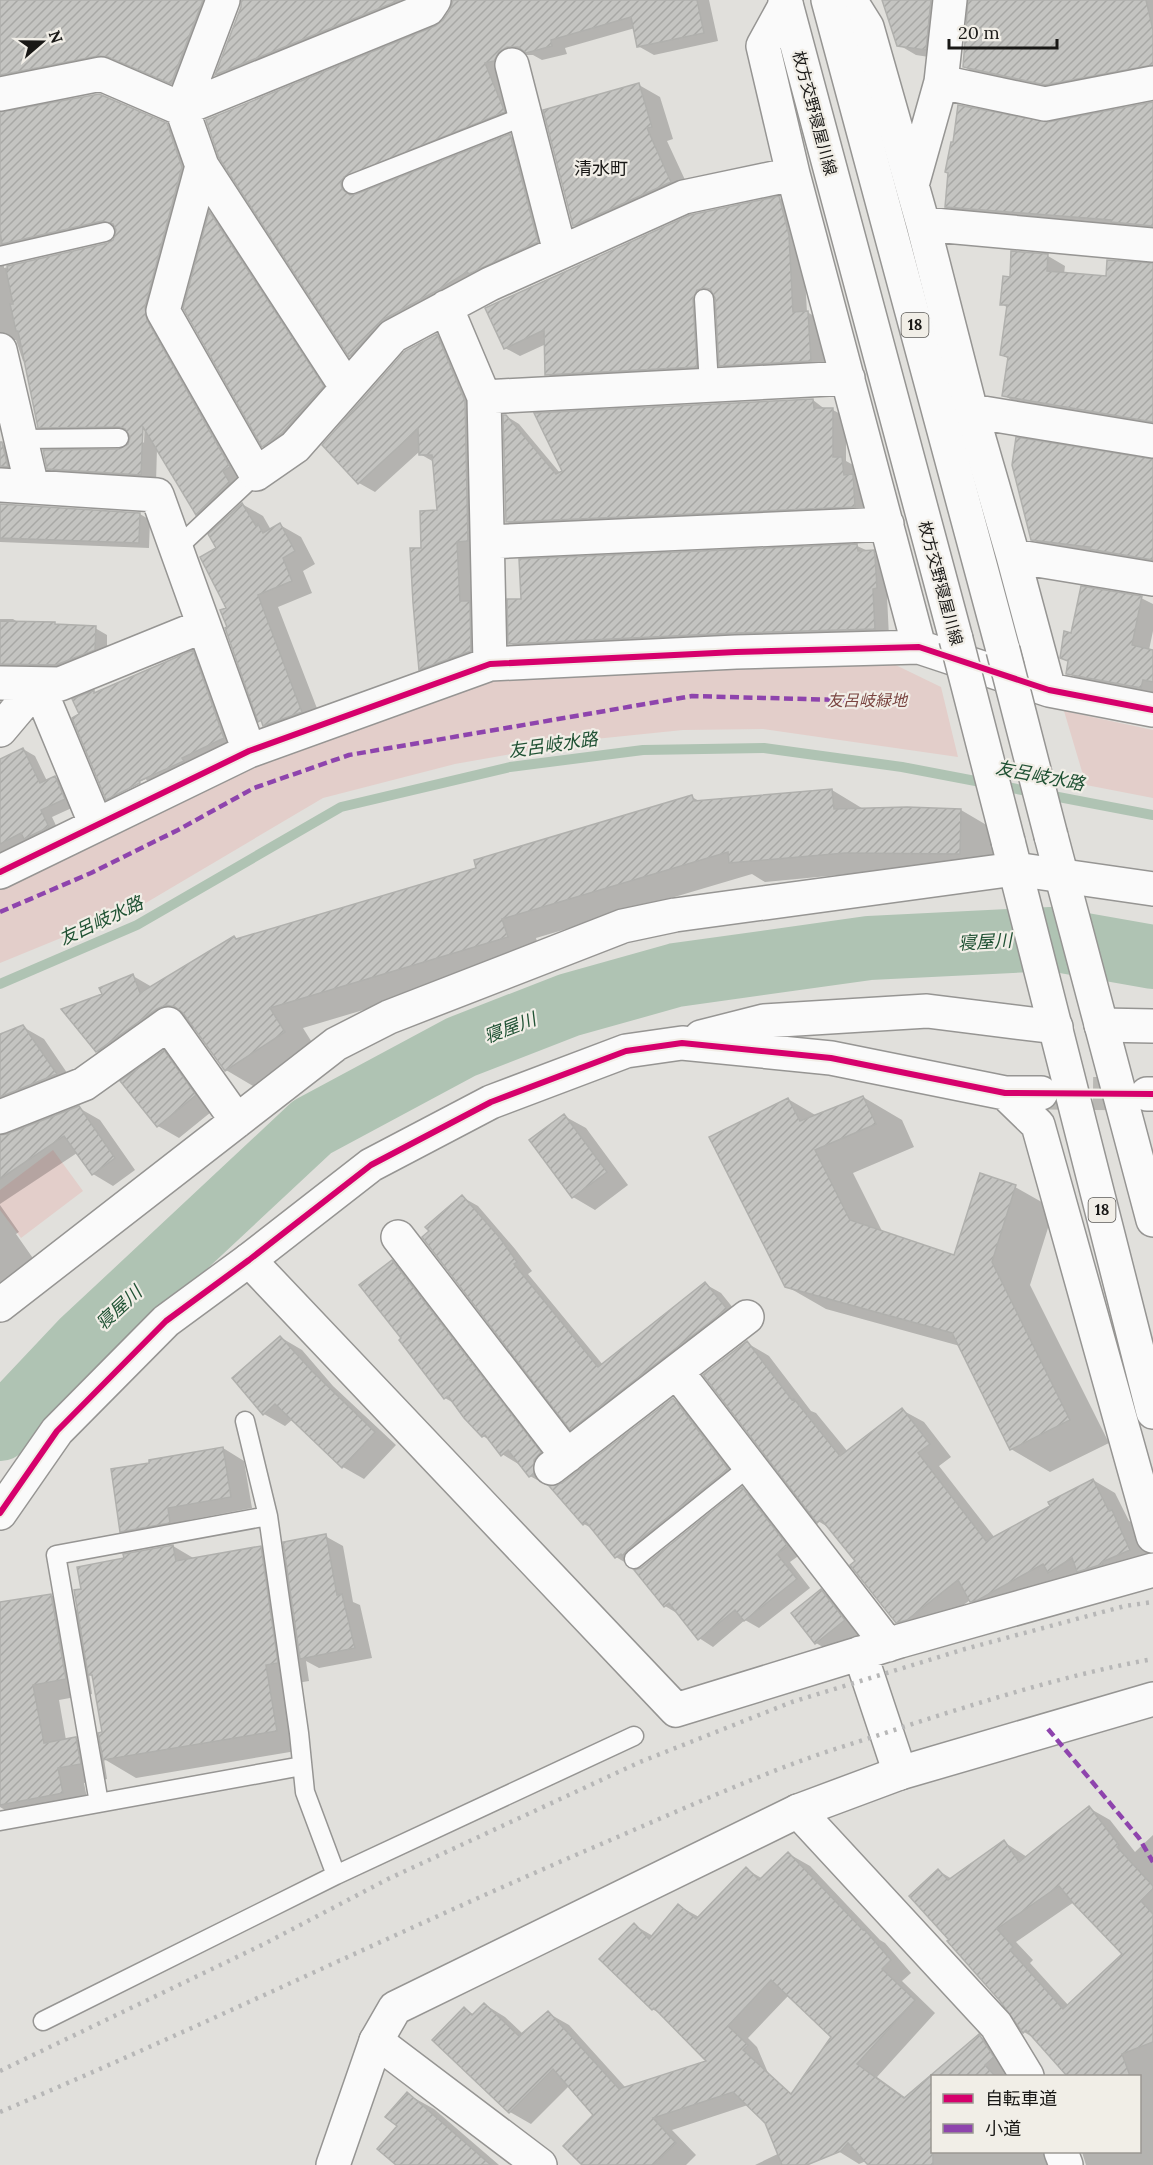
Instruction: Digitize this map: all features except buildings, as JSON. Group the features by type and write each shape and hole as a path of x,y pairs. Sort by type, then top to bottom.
{"street":[{"path":"223,0 182,109 202,166 347,388"},
{"path":"0,94 101,74 182,109 428,9 434,0"},
{"name":"18","path":"828,0 1153,1220"},
{"path":"850,0 867,27 1048,690"},
{"path":"912,185 941,82 950,0"},
{"path":"786,2 763,46 793,174 919,647"},
{"name":"枚方交野寝屋川線","path":"786,2 956,639 1153,1412"},
{"path":"512,65 560,252"},
{"path":"941,82 1045,104 1153,84"},
{"path":"202,166 163,311 256,474 295,447 393,336 489,284 684,197 793,174"},
{"path":"922,224 1153,245"},
{"path":"446,307 484,397 490,664"},
{"path":"0,350 21,439 16,486 157,495 249,751"},
{"path":"484,397 848,378"},
{"path":"970,411 1153,441"},
{"path":"488,542 887,524"},
{"path":"1013,556 1153,579"},
{"path":"0,683 60,684 203,626"},
{"path":"0,872 249,751 490,664 736,652 919,647 1048,690 1153,710"},
{"path":"0,730 38,685"},
{"path":"38,685 96,825"},
{"path":"0,1305 336,1044 380,1022 623,926 675,915 1014,866 1064,885 1153,889"},
{"path":"0,1513 57,1431 166,1321 371,1165 491,1102 626,1051 682,1043 764,1021 927,1011 1054,1017"},
{"path":"1100,1019 1153,1026"},
{"path":"0,1117 84,1084 168,1024 237,1121"},
{"path":"682,1043 831,1058 1005,1093 1041,1093"},
{"path":"1005,1093 1038,1125 1153,1536"},
{"path":"398,1237 559,1462 747,1317"},
{"path":"249,1260 676,1710 874,1649 1153,1570"},
{"path":"676,1372 750,1466 874,1649 900,1773"},
{"path":"333,2165 376,2041 395,2008 798,1811 900,1773 1153,1699"},
{"path":"798,1811 996,2025 1026,2075"},
{"path":"376,2041 540,2165"}],"lane":[{"path":"352,184 525,116"},
{"path":"0,256 105,232"},
{"path":"704,299 709,385"},
{"path":"21,439 119,438"},
{"path":"176,549 256,474"},
{"path":"245,1421 268,1516 305,1792 336,1875"},
{"path":"634,1559 750,1466"},
{"path":"99,1803 56,1555 268,1516"},
{"path":"43,2021 336,1875 634,1736"},
{"path":"0,1821 302,1766"}],"green space":[{"name":"友呂岐緑地","path":"877,656 941,687 958,757 763,729 683,730 595,739 455,764 323,798 144,904 0,963 0,883 270,753 443,687 506,677"},
{"path":"1064,711 1153,730 1153,798 1086,785"},
{"path":"53,1150 83,1191 21,1238 0,1210 0,1190"}],"waterway":[{"name":"友呂岐水路","path":"0,984 137,925 341,807 510,767 643,750 764,748 902,767 1153,815"},
{"name":"寝屋川","path":"0,1429 82,1342 312,1127 461,1047 569,1005 676,975 869,948 1051,939 1153,957"}],"tunnel":[{"path":"1044,1093 1147,1094"}],"railway":[{"path":"0,2071 264,1944 388,1879 640,1762 792,1702 965,1649 1125,1606 1153,1602"},
{"path":"0,2112 518,1880 760,1776 817,1755 998,1697 1091,1672 1153,1659"}],"marked path":[{"path":"0,912 91,873 178,830 254,788 349,755 692,696 877,701"},
{"path":"1048,1729 1139,1838 1153,1862"}],"cycle path":[{"path":"0,872 249,751 490,664 736,652 919,647 1049,690 1153,710"},
{"path":"0,1513 57,1431 166,1321 371,1165 491,1102 626,1051 682,1043 831,1058 1005,1093 1153,1094"}],"district":[{"name":"清水町","path":"601,169"}]}
